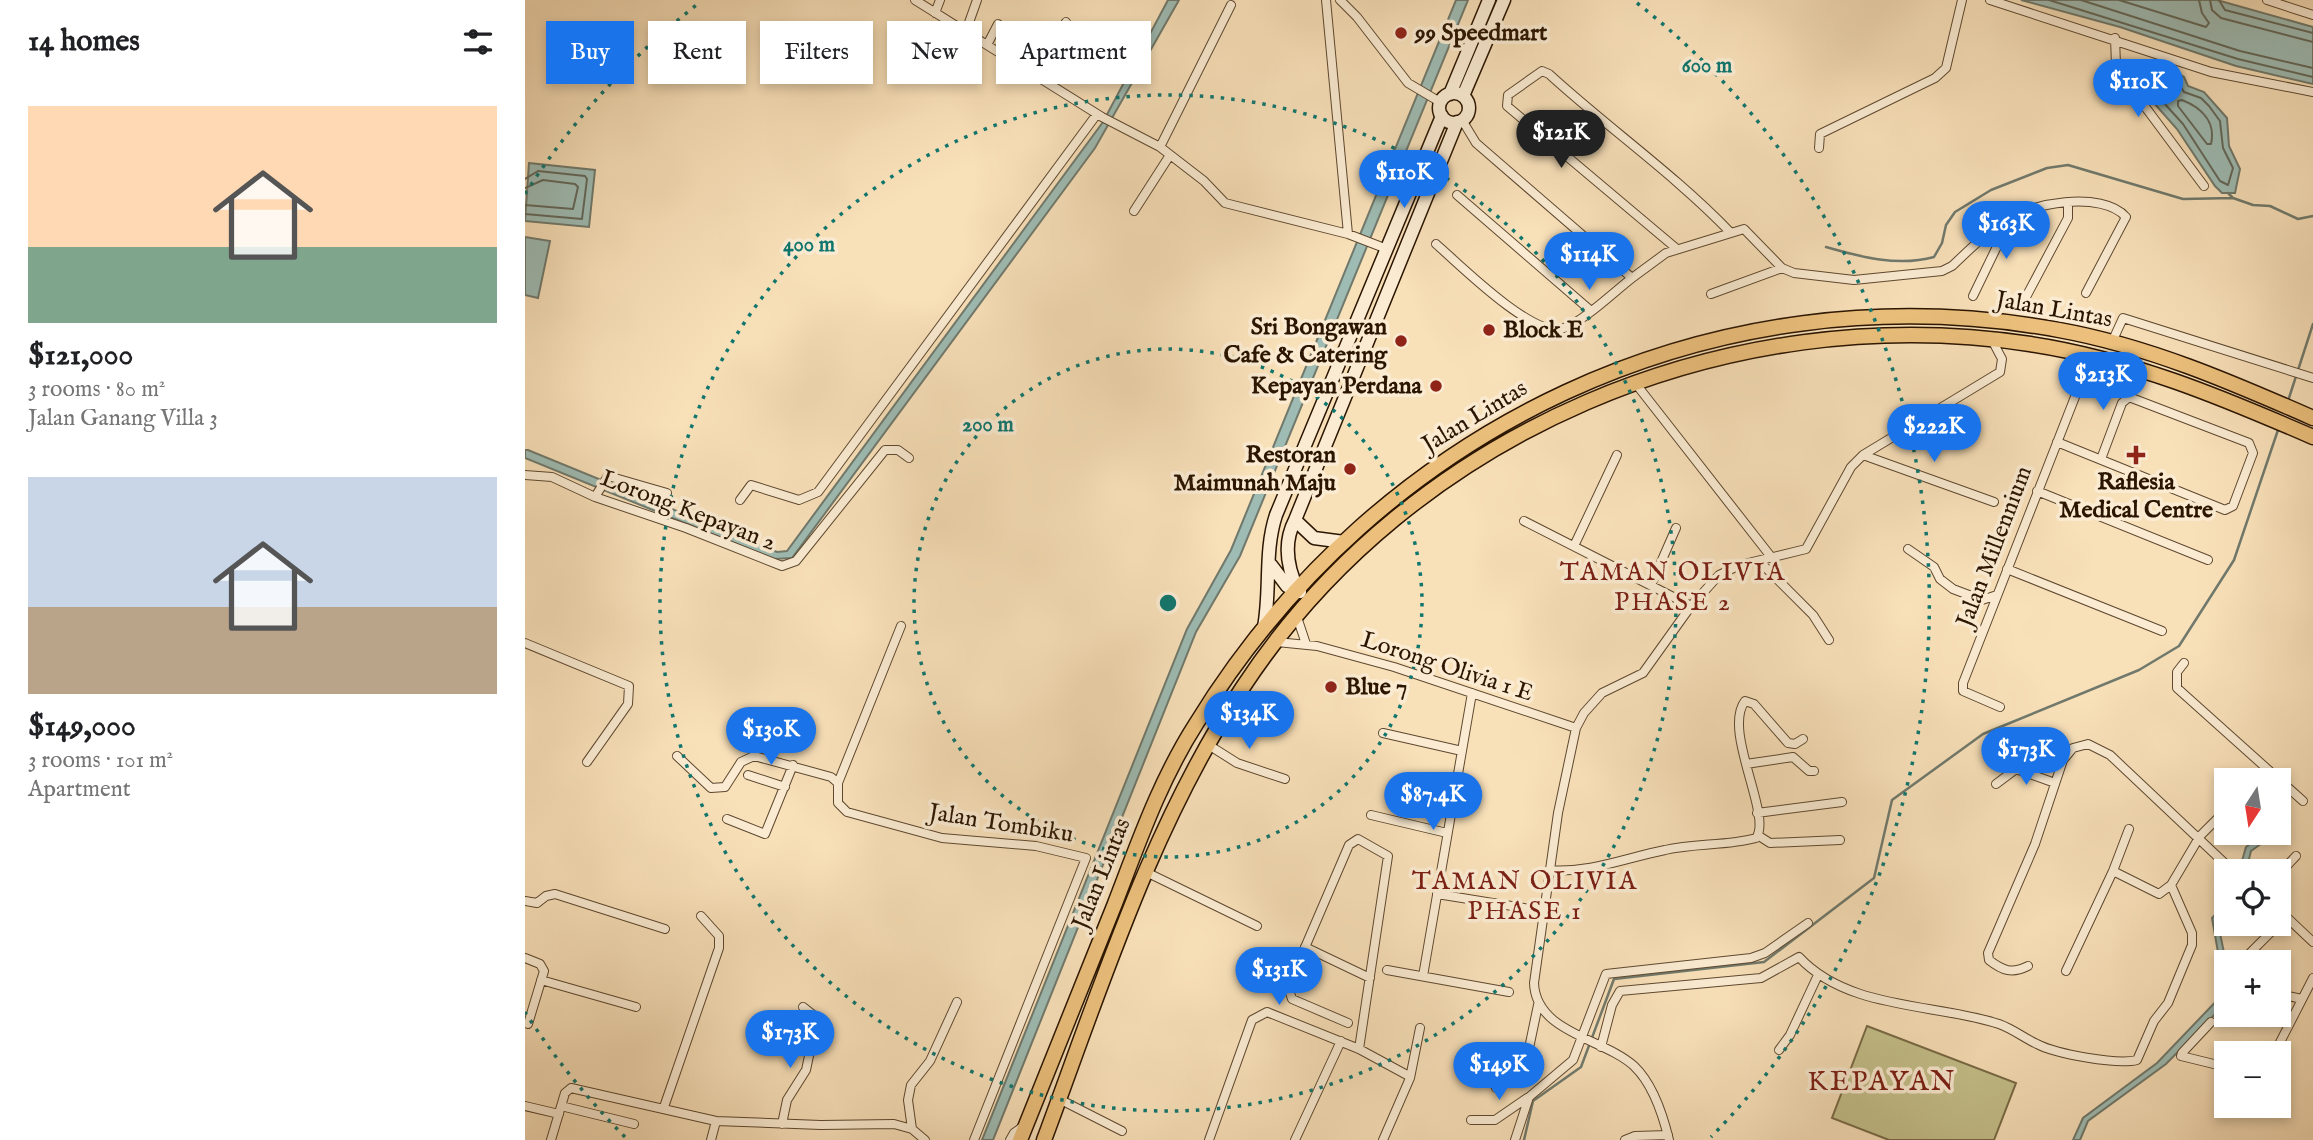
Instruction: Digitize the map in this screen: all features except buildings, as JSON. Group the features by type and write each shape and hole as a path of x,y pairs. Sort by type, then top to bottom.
{"highway":[{"name":"Jalan Lintas","path":"1020,1140 1156,800 1190,733 1264,627 1344,542 1421,475 1473,441 1562,393 1665,353 1791,326 1899,317 2020,324 2112,342 2180,363 2313,418"},
{"name":"Jalan Lintas","path":"1044,1140 1148,873 1207,744 1274,642 1364,546 1443,482 1529,429 1634,381 1731,353 1845,337 1899,335 1989,338 2115,361 2225,398 2313,437"},
{"path":"1665,353 1673,359 1673,369"},
{"path":"1190,733 1200,735 1208,730 1236,698"}],"street":[{"path":"915,0 948,21"},
{"path":"935,13 940,0"},
{"path":"969,21 977,0"},
{"path":"1326,0 1353,235"},
{"path":"1298,590 1291,574 1287,550 1295,520 1460,121 1469,108 1414,89 1340,0"},
{"path":"1264,627 1270,596 1271,531 1276,515 1442,116 1446,98 1489,0"},
{"path":"1446,98 1504,0"},
{"path":"1819,148 1821,134 1945,68 1962,0"},
{"path":"1990,0 2115,38 2211,72 2313,92"},
{"path":"2267,0 2313,15"},
{"path":"1160,147 1231,5"},
{"path":"987,46 996,28"},
{"path":"2115,38 2115,57 2120,74 2204,186"},
{"path":"982,43 996,51"},
{"path":"1677,249 1507,106 1508,95 1542,71 1549,74 1688,189 1730,232"},
{"path":"1052,84 1113,123 1160,147 1203,181 1225,203 1353,235 1387,249"},
{"path":"740,500 751,485 799,500 818,492 1100,115"},
{"path":"1442,116 1460,121 1476,143 1632,278"},
{"path":"1134,211 1170,155"},
{"path":"1457,195 1590,310"},
{"path":"1436,244 1517,312 1555,329 1568,326 1658,258 1730,232 1748,231 1782,268 1794,273 1854,280 1943,271 2004,220 2068,202 2088,200 2126,217 2086,293"},
{"path":"2026,297 2068,218 2068,202"},
{"path":"1973,296 2004,232 2004,220"},
{"path":"1711,293 1782,268"},
{"path":"2112,342 2123,318 2313,378"},
{"path":"1989,338 2002,359"},
{"path":"1496,1088 1494,1068 1497,1061 1521,1059 1528,1053 1538,1005 1534,982 1549,870 1576,728 1595,699 1643,673 1691,606 1719,575 1806,549 1851,467 1863,455 1935,409 1997,375 2002,359 2020,342"},
{"path":"2070,351 2082,379 2093,370 2115,361"},
{"name":"Jalan Millennium","path":"2000,707 1968,695 1962,688 2082,379"},
{"path":"1634,381 1772,558"},
{"path":"2057,442 2225,510 2233,506 2253,453 2249,443 2133,397 2122,403 2101,459"},
{"name":"Lorong Kepayan 2","path":"525,475 552,478 597,493 776,565 787,566 796,561 885,450 898,450 909,458"},
{"path":"1574,546 1616,455"},
{"path":"1863,455 1994,502"},
{"path":"597,493 604,480 611,477 667,492"},
{"path":"2037,491 2208,560"},
{"path":"1295,520 1314,538 1344,542"},
{"path":"1524,521 1691,606"},
{"path":"1651,585 1676,528"},
{"path":"1908,550 1934,567 1940,579 1953,589 1982,600 1997,595"},
{"path":"1759,561 1813,615 1829,640"},
{"path":"1271,565 1287,586 1298,590 1310,601"},
{"path":"2007,569 2162,631"},
{"path":"1297,615 1306,644"},
{"path":"677,756 711,789 725,787 741,761 750,756 793,765 831,777 838,783 901,626"},
{"name":"Lorong Olivia 1 E","path":"1274,642 1306,644 1394,667 1576,728"},
{"path":"525,643 629,687 628,704 587,762"},
{"path":"2184,663 2177,672 2178,688 2265,768"},
{"path":"1423,976 1472,692"},
{"path":"1759,836 1757,813 1739,725 1745,701 1754,704 1788,743 1795,744 1803,739"},
{"path":"1383,733 1462,751"},
{"path":"1207,744 1237,762 1285,779"},
{"path":"2028,966 2012,972 1987,957 2035,844 2067,753 2080,745 2093,745 2111,755 2222,859"},
{"path":"1747,764 1793,757 1809,771 1814,771"},
{"path":"727,820 765,834 793,765"},
{"path":"1996,784 2016,769 2055,782"},
{"path":"748,775 785,787"},
{"name":"Jalan Tombiku","path":"838,783 838,803 847,812 942,838 1036,846 1086,858 974,1140"},
{"path":"2291,791 2303,801"},
{"path":"1757,813 1842,802"},
{"path":"1371,815 1447,832"},
{"path":"2113,871 2154,893 2164,892 2171,885 2200,836 2214,822"},
{"path":"2066,971 2113,871 2129,830"},
{"path":"1549,870 1572,872 1666,849 1759,836 1770,843 1840,841"},
{"path":"1348,1023 1291,999 1288,988 1349,845 1355,840 1363,841 1388,856 1359,1049"},
{"path":"2291,861 2296,856"},
{"path":"1148,873 1257,926"},
{"path":"1599,1046 1612,1005 1620,991 1761,978 1799,957 1818,975 1844,988 2001,1025 2039,1045 2130,1061 2141,1055 2154,1021 2171,997 2192,945 2192,933 2171,885"},
{"path":"525,901 537,903 547,895 555,894 665,929"},
{"path":"1437,894 1543,911"},
{"path":"664,1107 719,948 719,936 701,916"},
{"path":"2291,922 2313,942"},
{"path":"1471,1120 1495,1120 1529,1097 1571,1062 1602,978 1608,972 1751,958 1765,953 1808,923"},
{"path":"2253,950 2267,936"},
{"path":"1305,947 1370,978"},
{"path":"525,958 543,966 528,1024"},
{"path":"1387,970 1509,992"},
{"path":"1779,1050 1790,1035 1818,975"},
{"path":"2281,1041 2313,978"},
{"path":"541,980 636,1007"},
{"path":"2291,997 2302,999"},
{"path":"912,1129 908,1100 911,1085 929,1061 957,1002"},
{"path":"1538,1005 1582,1037 1630,1063 1640,1073 1656,1101 1668,1138 1635,1136 1625,1140"},
{"path":"782,1124 787,1100 806,1070 817,1026 817,1018 803,1007"},
{"path":"1209,1140 1252,1020 1261,1013 1274,1013 1341,1041 1401,1069 1410,1078"},
{"path":"2211,1022 2181,1056 2214,1065"},
{"path":"1383,1140 1410,1078 1420,1028"},
{"path":"1295,1140 1341,1041"},
{"path":"552,1140 565,1093 571,1088 664,1107 716,1121 894,1124 912,1129 925,1140"},
{"path":"1515,1140 1529,1097"},
{"path":"1059,1099 1122,1130"},
{"path":"525,1106 560,1110 633,1125"},
{"path":"711,1140 716,1121"},
{"path":"1010,1140 1014,1133 1026,1124"}],"shaded area":[{"path":"1867,1026 2016,1083 1994,1140 1889,1140 1832,1118"}],"water":[{"path":"1168,0 1179,0 1151,49 1151,32"},
{"path":"1456,0 1468,0 1240,556 1196,632 993,1140 982,1140 1187,629 1231,550"},
{"path":"2021,0 2217,0 2313,27 2313,84 2236,66 2120,27"},
{"path":"2158,63 2184,77 2188,86 2204,92 2227,118 2229,146 2240,169 2235,193 2222,193 2215,186 2177,129 2138,85 2144,68"},
{"path":"1123,84 1131,84 1095,148 792,558 773,559 525,458 525,450 528,450 777,552 787,551 1103,122"},
{"path":"529,163 595,170 589,227 525,221"},
{"path":"525,237 550,241 538,298 525,295"},
{"path":"2259,845 2251,851 2249,859 2242,859 2246,847"},
{"path":"2215,936 2221,936 2223,950 2218,950"},
{"path":"2214,1003 2214,1015 2166,1064 2088,1121 2080,1140 2073,1140 2083,1118 2157,1063"}],"waterway":[{"path":"1826,247 1893,261 1934,257 1942,243 1946,225 1955,212 1991,190 2047,168 2068,165 2183,199 2233,198"},
{"path":"2228,193 2233,198 2253,205 2270,206 2298,219 2313,216"},
{"path":"2288,401 2313,324"},
{"path":"1524,1140 1533,1101 1581,1067 1614,979 1764,962 1874,878 1892,800 1983,734 2139,670 2179,646 2234,560 2279,427"}],"place":[{"name":"99 Speedmart","path":"1401,33"},
{"name":"Block E","path":"1489,330"},
{"name":"Sri Bongawan Cafe & Catering","path":"1401,341"},
{"name":"Kepayan Perdana","path":"1436,386"},
{"name":"Raflesia Medical Centre","path":"2136,455"},
{"name":"Restoran Maimunah Maju","path":"1350,469"},
{"name":"Blue 7","path":"1331,687"}],"district":[{"name":"TAMAN OLIVIA PHASE 2","path":"1673,587"},
{"name":"TAMAN OLIVIA PHASE 1","path":"1525,896"},
{"name":"KEPAYAN","path":"1882,1082"}]}
